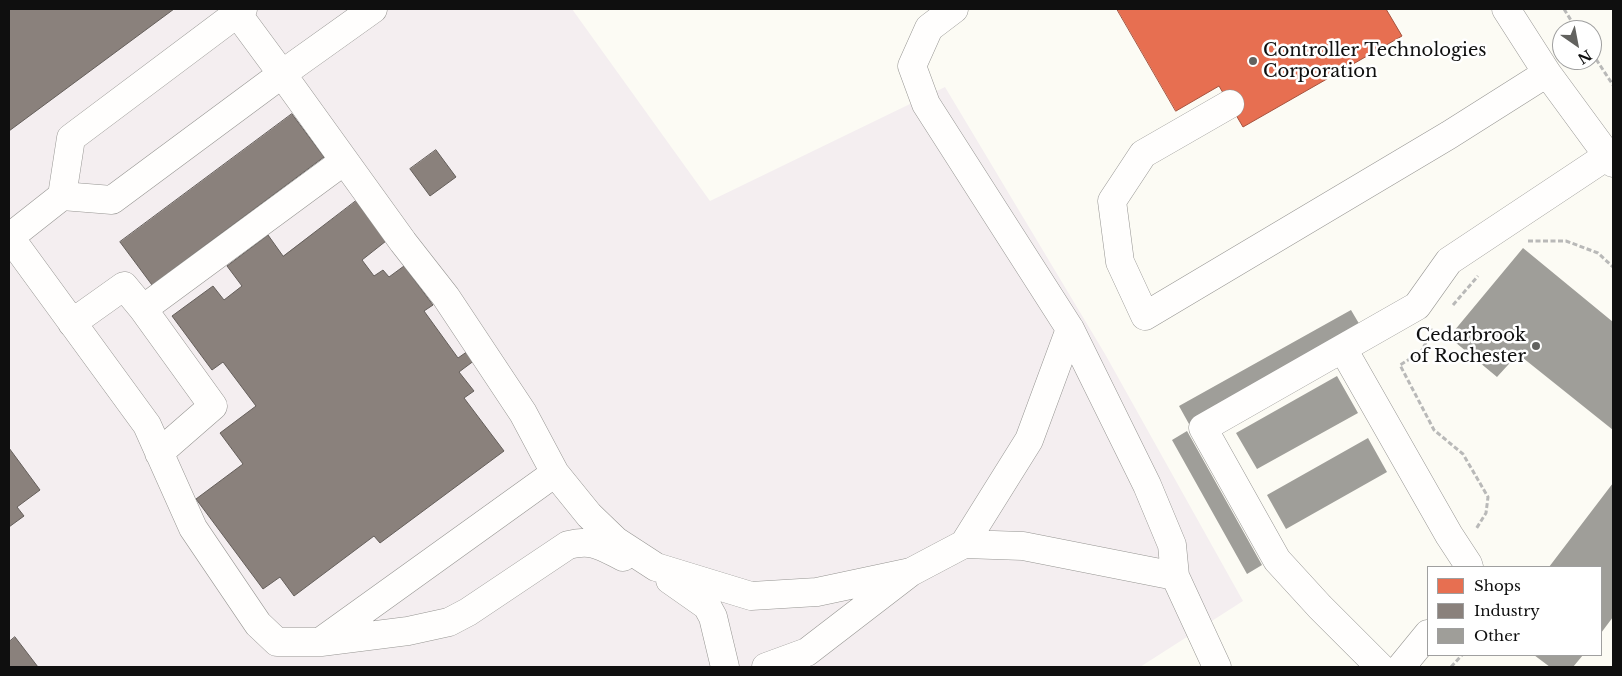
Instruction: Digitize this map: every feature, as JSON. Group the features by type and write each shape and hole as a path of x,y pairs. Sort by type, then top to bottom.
{"street":[{"path":"373,9 112,200 62,196 9,237 147,425 193,528 258,624 277,642 321,642 408,631 449,622 468,612 568,545 579,542 593,542 676,583 706,606 713,617 725,667"},
{"path":"954,9 929,28 912,66 926,104 1070,329 1148,485 1172,545 1175,576 1217,667"},
{"path":"1380,667 1320,607 1277,560 1203,428 1417,306 1449,261 1610,160 1546,73 1506,9"},
{"path":"62,196 71,138 240,11 344,161 446,297 523,412 555,473 589,516 616,541 656,567 751,596 817,592 911,572"},
{"path":"1230,104 1143,154 1112,201 1120,262 1145,316 1449,136 1546,73"},
{"path":"143,309 344,161"},
{"path":"72,323 124,286 143,309 213,406 159,453"},
{"path":"964,544 1029,440 1070,329"},
{"path":"1343,349 1469,566"},
{"path":"321,642 555,473"},
{"path":"766,667 807,652 911,572 964,544 1023,546 1175,576"},
{"path":"1401,667 1427,635"}],"path":[{"path":"1564,9 1571,20"},
{"path":"1602,68 1613,85"},
{"path":"1526,241 1566,241 1598,253 1613,267"},
{"path":"1450,308 1481,273"},
{"path":"1437,324 1431,331 1421,352 1400,365 1434,430 1463,454 1488,497 1486,513 1475,530"},
{"path":"1452,667 1461,656"}],"shaded area":[{"path":"9,9 572,9 710,201 945,87 1105,354 1243,601 1140,667 9,667"}],"building: Shops":[{"name":"Controller Technologies Corporation","path":"1117,9 1386,9 1402,36 1243,127 1219,86 1176,111"}],"building: Industry":[{"path":"9,9 174,9 9,131"},
{"path":"292,114 324,157 152,285 120,242"},
{"path":"436,150 456,177 430,196 410,169"},
{"path":"356,201 386,241 362,260 374,276 383,270 389,277 404,266 433,305 424,311 458,358 468,351 475,360 459,372 474,391 464,398 504,451 380,543 374,536 294,596 280,577 263,589 196,499 243,464 220,433 256,406 223,362 212,370 172,316 213,286 224,300 242,286 227,266 268,235 283,256"},
{"path":"9,448 40,490 17,507 24,516 9,527"},
{"path":"15,637 38,667 9,667 9,642"}],"building: Other":[{"name":"Cedarbrook of Rochester","path":"1523,248 1613,322 1613,430 1518,354 1497,377 1449,337"},
{"path":"1351,310 1361,327 1189,424 1179,406"},
{"path":"1337,376 1358,413 1257,469 1236,433"},
{"path":"1187,431 1262,565 1247,574 1172,440"},
{"path":"1368,438 1387,472 1286,529 1267,495"},
{"path":"1613,483 1613,617 1602,632 1602,566 1550,566"},
{"path":"1535,656 1582,656 1573,667 1550,667"}],"place":[{"name":"Controller Technologies Corporation","path":"1253,61"},
{"name":"Cedarbrook of Rochester","path":"1536,346"}]}
